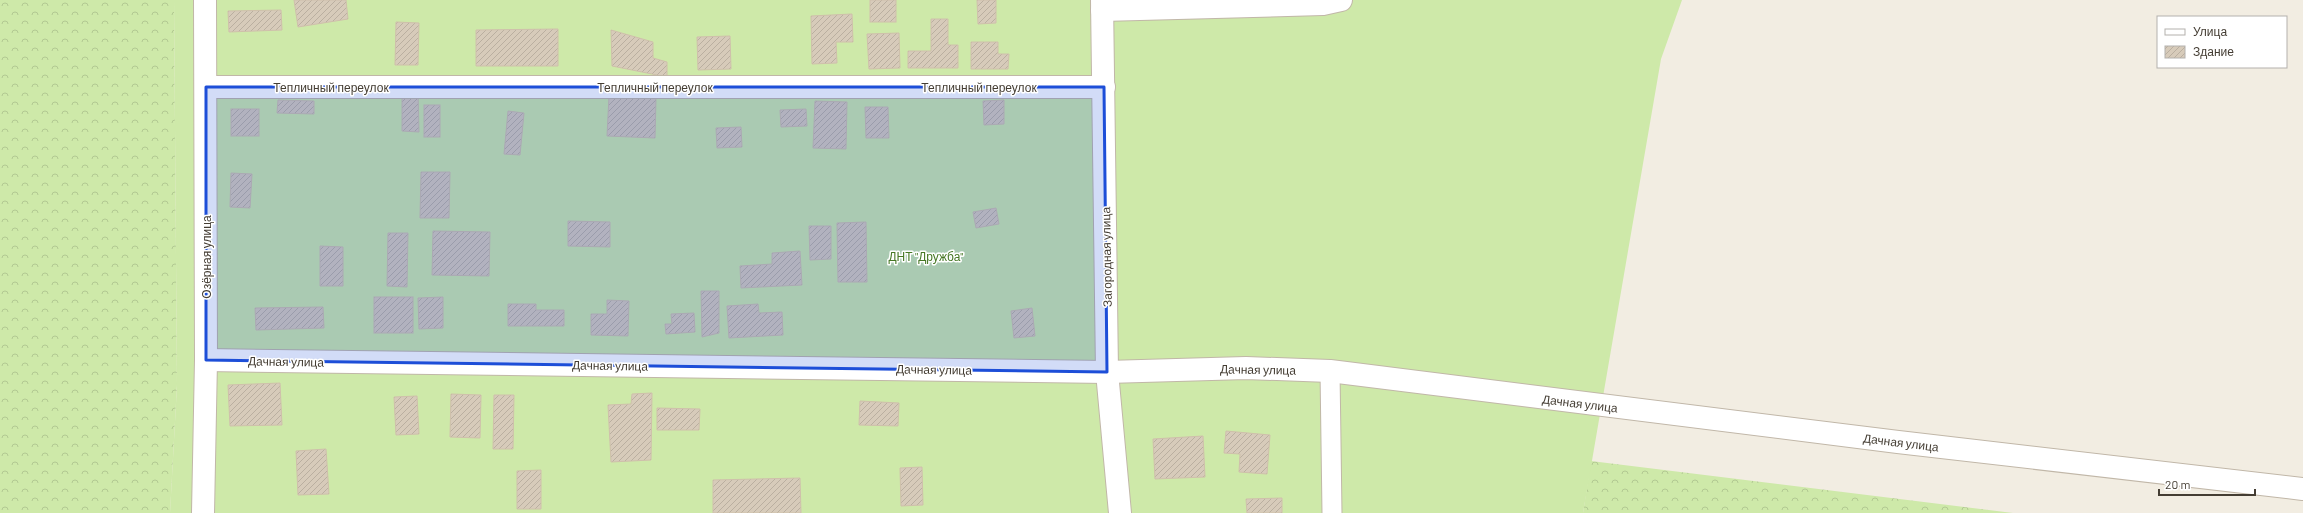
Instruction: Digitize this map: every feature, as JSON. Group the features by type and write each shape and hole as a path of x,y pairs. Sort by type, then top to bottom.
{"street":[{"name":"Озёрная улица","path":"203,513 206,360 205,0"},
{"path":"1102,5 1323,4 1341,0"},
{"name":"Загородная улица","path":"1102,5 1107,372 1120,513"},
{"name":"Тепличный переулок","path":"206,87 1104,87"},
{"name":"Дачная улица","path":"206,360 1107,372 1246,368 1330,371 1866,438 2303,489"}],"lane":[{"path":"1330,371 1332,513"}],"highlighted area":[{"path":"206,87 1104,87 1107,372 206,360"}],"green space":[{"path":"0,0 174,0 177,385 170,513 0,513"},
{"name":"ДНТ \"Дружба\"","path":"174,0 1682,0 1661,59 1583,513 170,513 177,385"},
{"path":"1591,461 2013,513 1583,513"}],"building":[{"path":"294,0 346,0 348,19 298,27"},
{"path":"870,0 896,0 896,22 870,22"},
{"path":"977,0 996,0 996,23 978,24"},
{"path":"281,10 282,30 229,32 228,11"},
{"path":"852,14 853,42 836,42 837,63 812,64 811,16"},
{"path":"931,19 948,19 948,45 958,45 958,68 908,68 908,51 931,51"},
{"path":"396,22 419,23 418,65 395,65"},
{"path":"558,29 558,66 476,66 476,30"},
{"path":"611,30 653,42 653,58 667,62 667,77 612,66"},
{"path":"899,33 900,68 869,69 867,34"},
{"path":"730,36 731,69 698,70 697,37"},
{"path":"971,42 998,42 998,54 1009,54 1008,69 971,69"},
{"path":"402,91 418,91 419,132 402,131"},
{"path":"609,96 656,98 655,138 607,136"},
{"path":"278,100 314,101 314,114 277,113"},
{"path":"1004,100 1004,124 984,125 983,101"},
{"path":"815,101 847,102 846,149 813,148"},
{"path":"424,105 440,105 440,137 424,137"},
{"path":"865,107 888,107 889,138 866,138"},
{"path":"231,109 259,109 259,136 231,136"},
{"path":"806,109 807,126 781,127 780,110"},
{"path":"508,111 524,113 520,155 504,154"},
{"path":"741,127 742,147 717,148 716,128"},
{"path":"421,172 450,172 449,218 420,218"},
{"path":"231,173 252,174 250,208 230,207"},
{"path":"996,208 999,224 976,228 973,212"},
{"path":"568,221 610,222 610,247 568,246"},
{"path":"866,222 867,282 838,282 837,223"},
{"path":"809,226 831,226 831,259 810,260"},
{"path":"433,231 490,232 489,276 432,275"},
{"path":"388,233 408,233 407,287 387,286"},
{"path":"320,246 343,247 343,286 320,286"},
{"path":"800,251 802,285 741,288 740,266 772,264 772,253"},
{"path":"701,291 719,291 719,333 702,337"},
{"path":"374,297 413,297 413,333 374,333"},
{"path":"443,297 443,328 419,329 418,298"},
{"path":"607,300 629,301 628,336 591,335 591,314 607,314"},
{"path":"508,304 536,304 536,310 564,310 564,326 508,326"},
{"path":"758,304 759,313 782,312 783,335 729,338 727,306"},
{"path":"323,307 324,328 256,330 255,308"},
{"path":"1032,308 1035,336 1014,338 1011,311"},
{"path":"694,313 695,332 666,334 665,324 672,324 671,314"},
{"path":"280,383 282,425 230,426 228,385"},
{"path":"652,393 651,460 611,462 608,405 631,404 632,394"},
{"path":"451,394 481,395 480,438 450,437"},
{"path":"494,395 514,395 513,449 493,449"},
{"path":"417,396 419,434 396,435 394,397"},
{"path":"860,401 899,403 898,426 859,425"},
{"path":"657,408 700,409 699,430 657,430"},
{"path":"1226,431 1270,435 1267,474 1239,472 1240,454 1224,453"},
{"path":"1203,436 1205,477 1155,479 1153,439"},
{"path":"326,449 329,494 298,495 296,451"},
{"path":"922,467 923,505 901,506 900,468"},
{"path":"541,470 541,509 517,509 517,471"},
{"path":"800,478 801,513 713,513 713,480"},
{"path":"1282,498 1282,513 1247,513 1246,499"}]}
